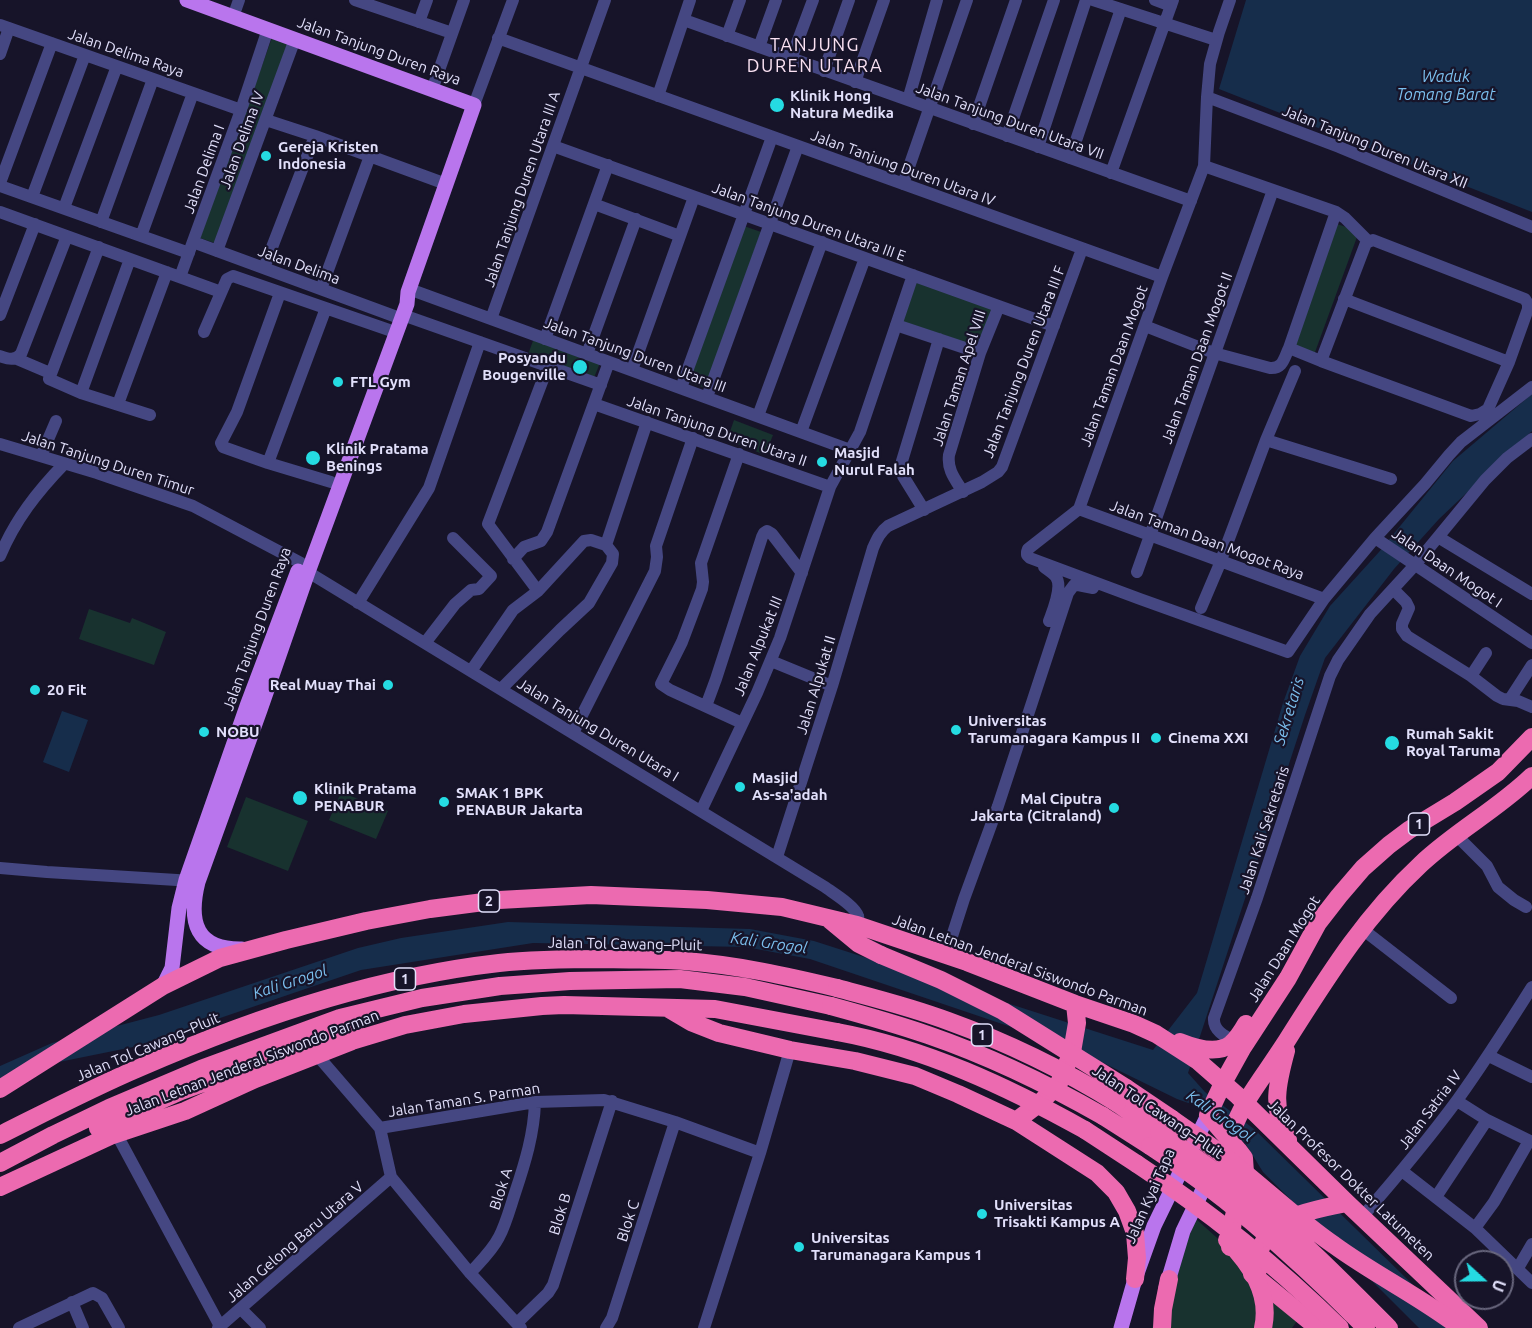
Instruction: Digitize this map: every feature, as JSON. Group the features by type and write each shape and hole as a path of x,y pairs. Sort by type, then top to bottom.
{"highway":[{"name":"Jalan Daan Mogot","path":"1214,1101 1244,1047 1288,978 1318,923 1363,868 1409,830 1498,772 1532,737"},
{"name":"1","path":"1229,1137 1242,1109 1361,928 1423,862 1530,780"},
{"name":"Jalan Letnan Jenderal Siswondo Parman","path":"0,1089 155,991 220,958 248,949 366,921 430,909 553,896 591,895 707,900 782,907 826,917 857,925 967,962 1134,1024 1199,1055"},
{"name":"Jalan Letnan Jenderal Siswondo Parman","path":"826,917 859,944 941,980 1003,1011 1074,1054 1224,1156 1332,1244 1428,1304 1461,1328"},
{"path":"1309,1325 1270,1288 1233,1259 1230,1245 1245,1173 1244,1158 1229,1137 1199,1055 1234,1041 1297,947 1318,923"},
{"name":"Jalan Tol Cawang–Pluit","path":"0,1135 140,1068 220,1035 314,1003 426,974 499,963 532,961 583,959 686,961 783,975 898,1004 948,1021 1019,1050 1084,1083 1211,1168 1260,1206 1389,1328"},
{"name":"1","path":"0,1165 53,1135 109,1108 201,1069 340,1018 422,998 500,986 570,981 680,980 745,987 831,1006 926,1034 1039,1081 1103,1116 1221,1196 1329,1290 1366,1328"},
{"path":"1016,1121 1041,1102 1059,1083 1072,1052 1077,1023 1075,1004"},
{"name":"Jalan Letnan Jenderal Siswondo Parman","path":"0,1187 116,1133 185,1111 266,1075 352,1041 401,1026 464,1014 542,1006 664,1007 715,1010 837,1032 886,1043 977,1075 1045,1108 1112,1147 1193,1203"},
{"path":"664,1007 691,1022 719,1033 915,1076 951,1090 1016,1121 1097,1173 1116,1192 1127,1210 1135,1233 1137,1258 1135,1279"},
{"path":"0,1165 79,1137 181,1091 331,1036 374,1025 401,1026"},
{"path":"1291,1034 1280,1074 1276,1101 1280,1125 1293,1150"},
{"name":"Jalan Profesor Dokter Latumeten","path":"1214,1101 1242,1109 1293,1150 1341,1204 1362,1217 1479,1328"},
{"path":"1193,1203 1251,1269 1262,1291 1265,1310 1263,1328"},
{"path":"1193,1203 1245,1243 1340,1328"},
{"path":"1270,1288 1259,1264 1259,1252 1262,1244 1274,1229 1283,1221 1341,1204"},
{"path":"1162,1328 1169,1279"}],"main road":[{"name":"Jalan Tanjung Duren Raya","path":"155,991 172,968 179,908 192,881 251,696 304,568 400,301 408,291 474,105 187,0"},
{"name":"Jalan Tanjung Duren Raya","path":"304,568 332,482 395,320"},
{"name":"Jalan Tanjung Duren Raya","path":"192,881 195,893 194,912 204,938 222,948 248,949"},
{"name":"Jalan Kyai Tapa","path":"1121,1328 1135,1279 1158,1216 1214,1101"},
{"name":"1","path":"1169,1279 1183,1231 1229,1137"},
{"path":"1155,1328 1169,1279"}],"street":[{"path":"233,17 239,0"},
{"path":"355,0 388,5 419,22 452,33"},
{"path":"419,22 427,0"},
{"path":"432,90 464,0"},
{"path":"474,105 513,0"},
{"name":"Jalan Tanjung Duren Utara III A","path":"491,319 605,0"},
{"path":"657,96 690,0"},
{"path":"727,36 740,0"},
{"path":"759,47 776,0"},
{"path":"791,59 813,0"},
{"path":"824,70 849,0"},
{"path":"855,82 884,0"},
{"path":"908,100 937,0"},
{"path":"903,184 967,0"},
{"path":"973,124 1016,0"},
{"path":"1007,136 1054,0"},
{"path":"1038,147 1086,0"},
{"path":"1093,0 1216,40"},
{"path":"1111,173 1172,3 1155,0"},
{"name":"Jalan Taman Daan Mogot","path":"1080,509 1204,166 1210,64 1230,0"},
{"path":"1070,158 1121,9"},
{"name":"Jalan Tanjung Duren Utara VII","path":"684,20 1191,201"},
{"path":"0,54 5,26"},
{"name":"Jalan Delima Raya","path":"5,26 241,110"},
{"name":"Jalan Delima I","path":"180,277 268,30"},
{"name":"Jalan Tanjung Duren Utara IV","path":"498,38 1162,277"},
{"name":"Jalan Delima IV","path":"217,251 295,39"},
{"path":"52,43 0,184 141,236 191,248"},
{"path":"32,197 85,55"},
{"path":"64,208 117,66"},
{"path":"101,222 153,79"},
{"path":"141,236 193,93"},
{"name":"Jalan Tanjung Duren Utara XII","path":"1207,97 1339,147 1532,227"},
{"path":"266,120 446,184"},
{"path":"264,268 315,136"},
{"path":"681,388 772,137"},
{"name":"Jalan Tanjung Duren Utara III E","path":"553,146 1054,326"},
{"path":"706,398 798,146"},
{"path":"321,289 370,156"},
{"path":"545,339 608,165"},
{"path":"1204,166 1336,212 1369,241"},
{"name":"Jalan Taman Daan Mogot II","path":"1137,572 1273,190"},
{"path":"632,370 694,197"},
{"path":"594,204 680,236"},
{"path":"1145,326 1215,353 1276,369 1281,366 1288,348 1336,212"},
{"path":"0,213 221,292 204,332"},
{"path":"587,354 636,219"},
{"path":"0,315 35,225"},
{"path":"17,359 21,354 67,236"},
{"path":"1288,348 1471,416 1480,414 1488,408 1509,362 1528,309 1525,299 1374,240 1369,241"},
{"path":"1321,361 1369,241"},
{"path":"758,416 822,242"},
{"path":"99,247 49,380 81,393 150,415"},
{"name":"Jalan Delima","path":"191,248 217,251 321,289 395,320"},
{"name":"Jalan Tanjung Duren Utara III F","path":"888,526 963,492 990,477 1002,467 1082,249"},
{"path":"801,432 865,258"},
{"path":"81,393 130,259"},
{"path":"118,404 166,272"},
{"name":"Jalan Alpukat III","path":"701,811 771,661 830,487 860,432 913,275"},
{"name":"Jalan Delima","path":"221,292 226,279 233,276 326,308 395,320"},
{"name":"Jalan Tanjung Duren Utara III","path":"408,291 850,450"},
{"path":"280,292 237,412 221,443 223,447 268,463 332,482"},
{"path":"1344,299 1509,362"},
{"name":"Jalan Taman Apel VIII","path":"963,492 950,470 949,455 980,352 999,306"},
{"path":"268,463 326,308"},
{"path":"395,320 480,342 601,385"},
{"path":"896,325 980,352"},
{"path":"924,510 903,476 902,460 939,339"},
{"path":"358,603 429,488 480,342"},
{"path":"0,356 17,359 50,373"},
{"path":"513,559 524,547 536,544 545,537 609,362"},
{"path":"538,591 488,524 548,366"},
{"path":"1201,608 1295,371"},
{"path":"1378,540 1461,442 1532,387"},
{"name":"Jalan Tanjung Duren Utara II","path":"594,404 830,487"},
{"path":"41,456 56,420"},
{"path":"501,689 589,603 613,558 606,544 647,422"},
{"path":"573,733 656,571 656,546 693,438"},
{"name":"Jalan Kali Sekretaris","path":"1234,1041 1215,1027 1214,1018 1257,898 1330,676 1364,621 1393,589 1412,563 1438,537 1485,480 1507,458 1532,439"},
{"path":"1266,440 1391,479"},
{"name":"Jalan Tanjung Duren Timur","path":"0,444 98,473 193,506 304,568"},
{"path":"739,454 701,563 702,589 679,648 661,684 742,723"},
{"path":"0,556 32,499 64,464"},
{"path":"994,805 1058,588 1057,579 1032,558 1028,549 1080,509"},
{"name":"Jalan Taman Daan Mogot Raya","path":"1080,509 1324,599"},
{"name":"Jalan Alpukat II","path":"777,857 873,548 882,530 888,526"},
{"path":"706,706 765,533 768,531 772,534 802,573"},
{"path":"1438,537 1532,594"},
{"path":"425,643 455,604 471,590 479,589 491,576 453,538"},
{"path":"471,671 513,610 538,591 584,541 591,540 606,544"},
{"name":"Jalan Daan Mogot I","path":"1140,599 1288,652 1324,599 1378,540 1532,643"},
{"path":"1032,558 1140,599"},
{"name":"Jalan Tanjung Duren Utara I","path":"304,568 825,886 858,914 857,925"},
{"path":"942,954 1071,587 1078,585 1129,599 1140,599"},
{"path":"1393,589 1409,608 1401,629 1407,636 1471,676 1497,696 1518,701 1532,708"},
{"path":"1471,676 1486,653"},
{"path":"771,661 832,686"},
{"path":"1510,699 1532,665"},
{"path":"1456,835 1487,866 1498,887 1526,907"},
{"path":"0,868 192,881"},
{"path":"1361,928 1451,998"},
{"name":"Jalan Satria IV","path":"1362,1217 1402,1171 1457,1101 1489,1056 1532,987"},
{"path":"704,1328 790,1050"},
{"name":"Jalan Taman S. Parman","path":"317,1055 380,1128 391,1178 470,1273 519,1326"},
{"path":"1489,1056 1532,1077"},
{"name":"Jalan Taman S. Parman","path":"380,1128 535,1102 612,1101 760,1153"},
{"name":"Blok B","path":"519,1326 553,1285 612,1101"},
{"path":"1457,1101 1487,1120 1531,1142 1475,1228"},
{"name":"Blok A","path":"470,1273 499,1239 527,1156 535,1102"},
{"path":"1437,1197 1487,1120"},
{"name":"Blok C","path":"606,1328 612,1318 675,1122"},
{"path":"116,1133 219,1327"},
{"path":"1402,1171 1475,1228 1532,1283"},
{"name":"Jalan Gelong Baru Utara V","path":"219,1327 391,1178"},
{"path":"1518,1268 1532,1244"},
{"path":"19,1328 93,1293 102,1299 118,1328"},
{"path":"72,1302 83,1328"},
{"path":"238,1311 238,1328"},
{"path":"238,1311 260,1328"}],"green space":[{"path":"273,35 289,40 215,243 200,238"},
{"path":"1334,223 1355,230 1357,237 1314,355 1287,344"},
{"path":"744,226 761,232 705,388 688,382"},
{"path":"917,280 995,309 980,348 902,323"},
{"path":"534,338 600,363 591,385 526,360"},
{"path":"734,420 773,435 765,455 727,440"},
{"path":"89,609 130,623 132,618 166,632 154,665 79,639"},
{"path":"341,792 388,811 376,839 329,820"},
{"path":"246,797 308,821 288,871 227,847"},
{"path":"1196,1219 1302,1314 1292,1328 1152,1328"}],"water":[{"name":"Waduk Tomang Barat","path":"1246,0 1532,0 1532,212 1219,89"},
{"path":"1532,394 1532,431 1439,519 1394,569 1325,658 1188,1073 1205,1092 1254,1129 1457,1328 1419,1328 1263,1172 1245,1143 1211,1111 1177,1099 1081,1052 1020,1030 810,959 746,947 533,943 361,970 138,1046 59,1062 0,1082 0,1066 52,1043 159,1015 358,948 401,938 508,922 750,929 814,941 1153,1050 1197,993 1283,703 1300,656 1330,606 1379,552 1453,461"},
{"path":"62,711 88,720 69,772 43,762"}],"place":[{"name":"Klinik Hong Natura Medika","path":"777,105"},
{"name":"Gereja Kristen Indonesia","path":"266,156"},
{"name":"Posyandu Bougenville","path":"580,367"},
{"name":"FTL Gym","path":"338,382"},
{"name":"Klinik Pratama Benings","path":"313,458"},
{"name":"Masjid Nurul Falah","path":"822,462"},
{"name":"Real Muay Thai","path":"388,685"},
{"name":"20 Fit","path":"35,690"},
{"name":"Universitas Tarumanagara Kampus II","path":"956,730"},
{"name":"NOBU","path":"204,732"},
{"name":"Cinema XXI","path":"1156,738"},
{"name":"Rumah Sakit Royal Taruma","path":"1392,743"},
{"name":"Masjid As-sa'adah","path":"740,787"},
{"name":"Klinik Pratama PENABUR","path":"300,798"},
{"name":"SMAK 1 BPK PENABUR Jakarta","path":"444,802"},
{"name":"Mal Ciputra Jakarta (Citraland)","path":"1114,808"},
{"name":"Universitas Trisakti Kampus A","path":"982,1214"},
{"name":"Universitas Tarumanagara Kampus 1","path":"799,1247"}],"district":[{"name":"TANJUNG DUREN UTARA","path":"815,55"}],"water label":[{"name":"Sekretaris","path":"1289,711"},
{"name":"Kali Grogol","path":"769,943"},
{"name":"Kali Grogol","path":"290,982"},
{"name":"Kali Grogol","path":"1220,1116"}]}
